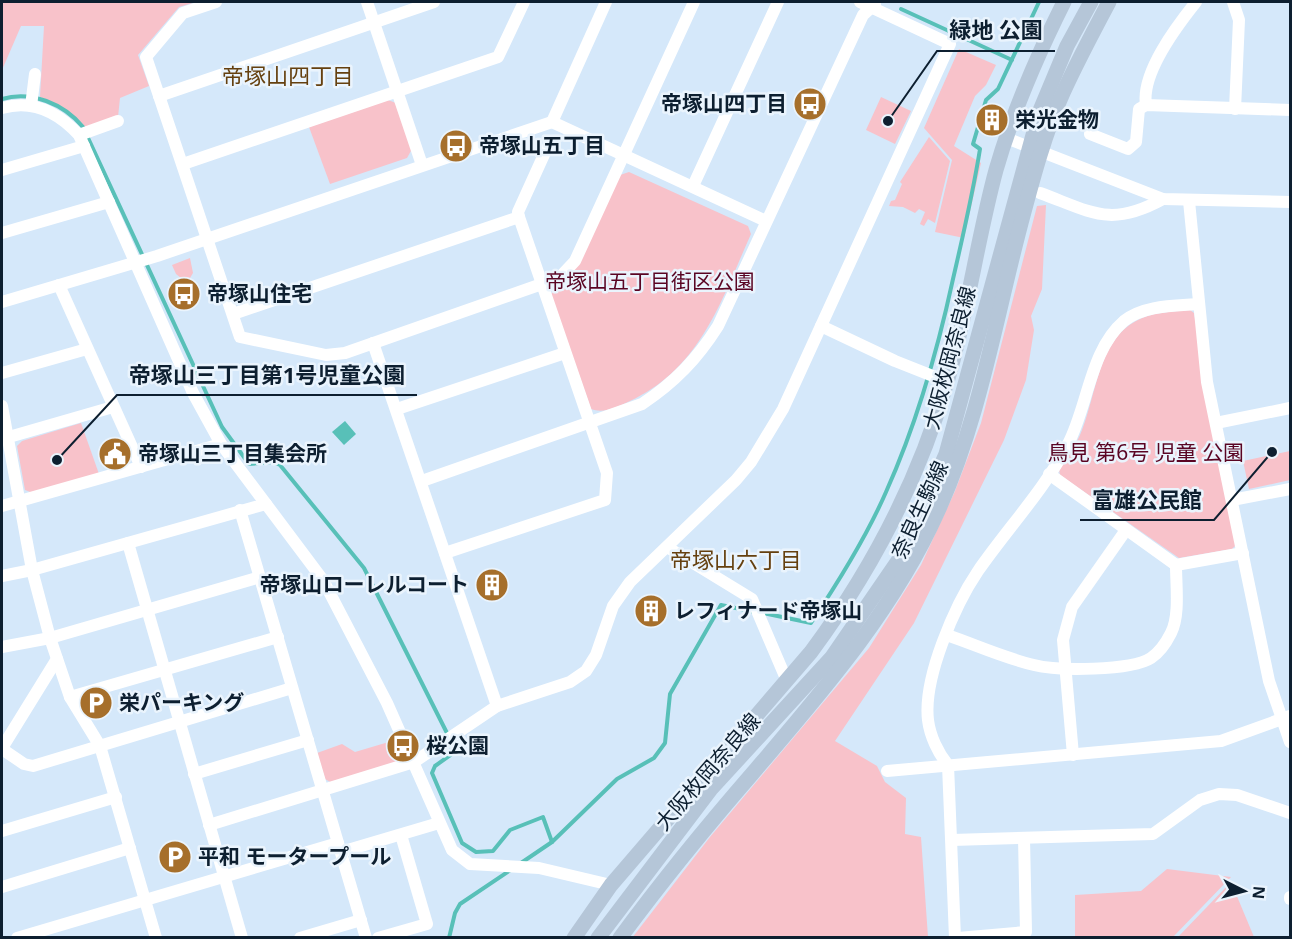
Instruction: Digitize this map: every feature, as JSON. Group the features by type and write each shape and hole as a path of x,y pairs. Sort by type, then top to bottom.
{"main road":[{"name":"大阪枚岡奈良線","path":"574,938 612,885 787,681 834,621 885,537 913,476 948,381 1006,138 1036,59 1064,2"},
{"name":"奈良生駒線","path":"598,938 711,789 832,657 900,558 946,454 1067,46 1091,2"},
{"name":"奈良生駒線","path":"620,938 679,860 830,684 887,605 915,559 939,510 977,403 1035,150 1109,2"}],"street":[{"path":"216,2 183,13 146,57 240,337 326,355 373,343 559,278 575,261 694,2"},
{"path":"367,2 422,165"},
{"path":"159,96 434,2"},
{"path":"183,164 498,57 524,2"},
{"path":"552,122 606,2"},
{"path":"693,186 778,2"},
{"path":"1146,105 1148,75 1196,2"},
{"path":"1233,2 1239,20 1234,109"},
{"path":"209,825 323,792 414,762 497,706 570,682 586,671 596,655 613,606 630,582 751,462 783,409 950,44 870,3 718,326 699,357 669,386 642,404 590,424 422,481"},
{"path":"31,106 35,74"},
{"path":"1090,134 1128,148 1136,142 1139,109 1146,105 1290,110"},
{"path":"2,108 31,106 46,109 65,119 81,141 193,393 221,444 323,580 387,702 452,850 470,864 530,867 612,885"},
{"path":"2,170 81,141 118,122"},
{"path":"2,302 137,263 552,122 766,221"},
{"path":"1006,138 1163,199 1290,202"},
{"path":"445,553 605,500 607,473 518,212 547,148"},
{"path":"1040,193 1097,214 1115,217 1140,211 1163,199"},
{"path":"1189,201 1207,382 1269,681 1286,717 1290,742"},
{"path":"2,233 109,202"},
{"path":"233,314 519,217"},
{"path":"59,285 141,467"},
{"path":"1024,838 1026,932 956,938 948,765 939,754 928,720 932,676 964,594 977,572 1067,447 1079,422 1099,359 1110,336 1126,320 1143,311 1199,304"},
{"path":"821,326 896,361 948,381"},
{"path":"373,343 497,706"},
{"path":"2,373 87,349"},
{"path":"397,409 565,353"},
{"path":"2,406 4,439 20,502 32,570 50,638 70,698 100,746 156,938"},
{"path":"4,439 113,407"},
{"path":"1216,423 1290,408"},
{"path":"2,506 221,444"},
{"path":"1049,474 1176,565 1243,553"},
{"path":"1232,500 1290,489"},
{"path":"2,576 32,570 266,504"},
{"path":"240,510 366,938"},
{"path":"1073,755 1063,640 1072,607 1126,530"},
{"path":"128,543 242,938"},
{"path":"667,547 752,599 787,681"},
{"path":"947,635 1035,666 1065,668 1126,666 1149,659 1163,647 1172,631 1175,615 1176,565"},
{"path":"2,647 50,638 260,577"},
{"path":"70,698 278,637"},
{"path":"57,659 2,748 24,764 33,766 292,688"},
{"path":"887,771 1221,741 1286,717"},
{"path":"194,774 308,740"},
{"path":"952,840 1153,834 1200,800 1219,794 1237,795 1290,813"},
{"path":"2,831 116,797"},
{"path":"17,938 225,877 339,848 401,836 439,823"},
{"path":"378,938 427,924 401,836"},
{"path":"2,887 130,848"},
{"path":"300,938 361,920"}],"green space":[{"path":"2,2 196,2 179,7 138,55 149,86 120,98 118,117 87,129 66,110 40,97 44,26 21,26 2,70"},
{"path":"959,49 996,65 986,85 975,96 954,146 981,163 964,238 935,232 952,160 924,128"},
{"path":"881,97 911,111 895,144 866,130"},
{"path":"388,100 396,103 412,149 407,158 330,184 309,127"},
{"path":"929,137 950,161 935,223 928,219 924,226 920,224 925,212 919,209 915,213 903,207 889,206 891,201 895,200 902,184 900,182"},
{"name":"帝塚山五丁目街区公園","path":"629,172 748,226 751,234 718,308 692,351 675,370 654,387 615,407 596,410 591,409 551,295 555,286 566,279 620,175"},
{"path":"1046,205 1042,289 1031,316 1034,330 1026,380 1004,440 914,623 835,741 877,766 885,782 906,798 905,834 921,837 928,937 632,938 710,837 869,648 921,565 955,491 981,423 1037,206"},
{"path":"190,258 193,273 190,278 181,278 176,274 172,265"},
{"name":"鳥見 第6号 児童 公園","path":"1190,310 1194,313 1236,545 1232,549 1179,558 1060,475 1059,469 1080,435 1100,370 1114,341 1124,330 1142,318"},
{"path":"81,423 99,474 33,493 25,490 17,446 22,441"},
{"path":"1290,451 1290,480 1249,489 1243,461"},
{"path":"392,741 399,756 396,764 332,783 325,779 317,753 342,744 355,752"},
{"path":"1167,869 1231,877 1173,937 1070,937 1075,936 1075,895 1141,891"},
{"path":"1231,882 1254,937 1178,937"}],"shaded area":[{"path":"345,421 356,434 344,445 332,432"}],"waterway":[{"path":"763,613 811,623 852,559 886,492 917,414 940,334 980,149 973,144 986,100 998,89 1039,2"},
{"path":"901,9 1012,60"},
{"path":"2,99 24,96 46,101 66,112 83,127 222,427 249,464 273,462 280,465 364,568 456,751 435,766 432,773 462,843 476,852 493,851 510,830 543,817 552,842"},
{"path":"521,863 552,842 617,779 654,758 665,743 670,694 721,605 755,612"},
{"path":"449,938 455,913 460,904 512,869"}],"place":[{"name":"帝塚山四丁目","path":"810,104"},
{"name":"栄光金物","path":"992,120"},
{"name":"緑地 公園","path":"888,121"},
{"name":"帝塚山五丁目","path":"456,146"},
{"name":"帝塚山住宅","path":"184,294"},
{"name":"富雄公民館","path":"1272,452"},
{"name":"帝塚山三丁目集会所","path":"115,454"},
{"name":"帝塚山三丁目第1号児童公園","path":"57,460"},
{"name":"帝塚山ローレルコート","path":"492,585"},
{"name":"レフィナード帝塚山","path":"651,611"},
{"name":"栄パーキング","path":"96,703"},
{"name":"桜公園","path":"403,746"},
{"name":"平和 モータープール","path":"175,857"}],"district":[{"name":"帝塚山四丁目","path":"288,76"},
{"name":"帝塚山六丁目","path":"736,560"}]}
